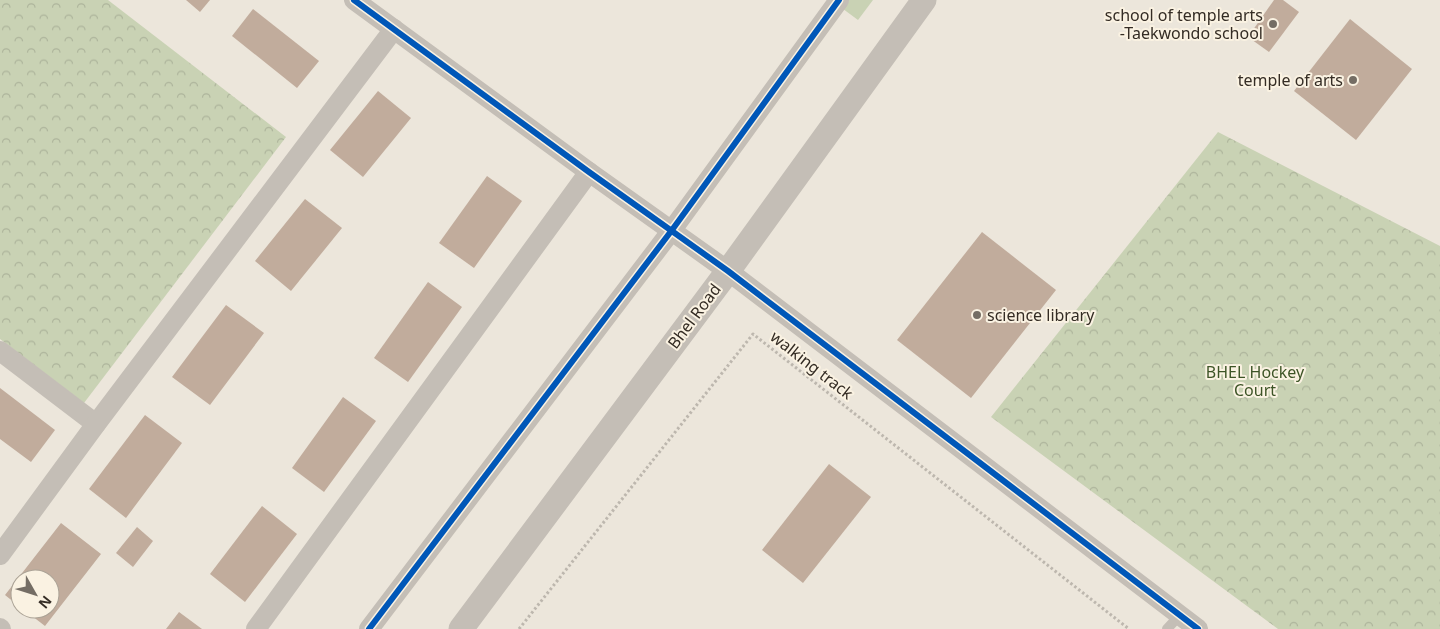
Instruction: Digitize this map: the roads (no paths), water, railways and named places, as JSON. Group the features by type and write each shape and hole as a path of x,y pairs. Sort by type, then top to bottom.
{"street":[{"path":"354,0 589,172 728,270 1173,622 1198,629"},
{"path":"368,629 672,230 838,0"},
{"name":"Bhel Road","path":"460,629 728,270 924,0"},
{"path":"0,554 394,29"},
{"path":"256,629 589,172"},
{"path":"0,351 96,424"}],"place":[{"name":"school of temple arts -Taekwondo school","path":"1273,24"},
{"name":"temple of arts","path":"1353,80"},
{"name":"science library","path":"977,315"}],"park label":[{"name":"BHEL Hockey Court","path":"1255,381"}]}
